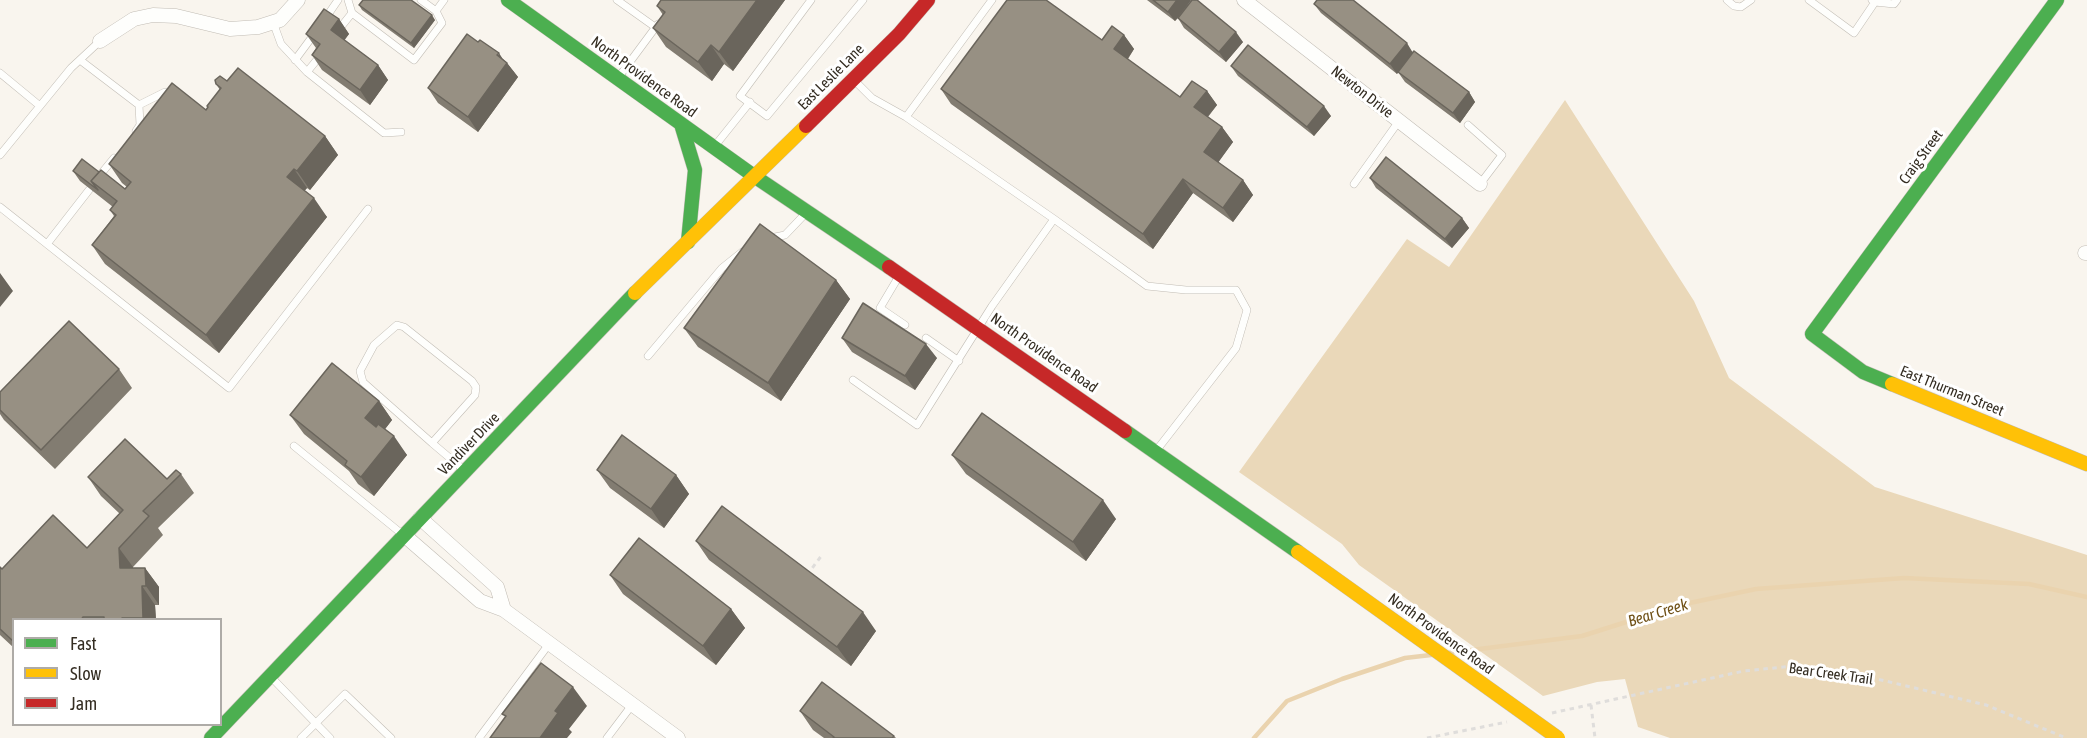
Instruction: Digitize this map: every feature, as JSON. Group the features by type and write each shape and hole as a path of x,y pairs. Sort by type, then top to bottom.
{"street":[{"path":"100,41 134,19 153,15 176,16 230,29 258,27 280,20 298,0"},
{"name":"North Providence Road","path":"508,0 754,176 1156,451 1558,738"},
{"name":"East Leslie Lane","path":"754,176 899,34 928,0"},
{"name":"Craig Street","path":"1812,334 2057,0"},
{"name":"Newton Drive","path":"1252,2 1480,184"},
{"path":"681,124 695,170 688,242"},
{"name":"Vandiver Drive","path":"211,738 603,326 754,176"},
{"name":"East Thurman Street","path":"1812,334 1863,372 2087,464"},
{"path":"420,518 497,587 504,610"},
{"path":"404,536 480,601 504,610 678,738"}],"lane":[{"path":"295,60 338,0"},
{"path":"348,0 352,13 414,60 442,23 436,11 423,1 420,9"},
{"path":"436,11 444,0"},
{"path":"617,0 655,27"},
{"path":"811,0 740,96 767,116 863,0"},
{"path":"906,117 992,0"},
{"path":"1727,0 1734,6 1742,7 1750,0"},
{"path":"1809,0 1854,33 1874,1 1894,4 1897,0"},
{"path":"340,27 352,13"},
{"path":"618,78 662,19"},
{"path":"273,22 281,44 307,72 384,133 401,132"},
{"path":"374,31 380,23"},
{"path":"393,45 400,37"},
{"path":"0,155 3,145 100,41"},
{"path":"307,72 322,53"},
{"path":"80,60 139,105 140,125 128,140"},
{"path":"0,73 40,106"},
{"path":"852,79 872,98 906,117 1147,286 1186,290 1236,290 1247,310 1236,348 1156,451"},
{"path":"139,105 165,92 182,92"},
{"path":"714,147 750,102"},
{"path":"1354,184 1399,121"},
{"path":"1468,125 1502,155 1480,184"},
{"path":"100,175 122,148"},
{"path":"48,244 89,190"},
{"path":"0,207 230,388 368,209"},
{"path":"758,240 785,235 807,211"},
{"path":"853,380 917,425 979,328 1054,219"},
{"path":"648,356 722,268 749,247"},
{"path":"900,274 880,308 905,325"},
{"path":"432,442 475,395 476,387 472,381 404,327 397,325 374,345 360,371 363,382 465,471"},
{"path":"926,338 959,361"},
{"path":"294,446 404,536"},
{"path":"479,738 549,644"},
{"path":"270,676 330,738"},
{"path":"301,738 345,694 391,738"},
{"path":"607,738 632,705"}],"path":[{"path":"805,578 822,555"},
{"name":"Bear Creek Trail","path":"1545,714 1744,671 1794,666 1852,674 1986,705 2066,738"},
{"path":"1591,705 1595,738"},
{"path":"1427,738 1510,721"}],"shaded area":[{"path":"1565,100 1694,301 1729,378 1875,487 2087,555 2087,738 1670,738 1638,727 1625,679 1597,682 1543,696 1359,565 1342,544 1239,472 1407,239 1449,267"}],"building":[{"path":"363,0 411,0 432,15 411,43 359,5"},
{"path":"661,0 757,0 719,52 711,45 698,62 653,28 665,12 657,6"},
{"path":"1007,0 1046,0 1102,40 1112,26 1124,35 1114,49 1180,97 1192,81 1207,91 1194,107 1222,127 1204,152 1243,180 1223,208 1183,179 1143,234 941,89"},
{"path":"1153,0 1177,0 1168,12"},
{"path":"1192,0 1197,0 1236,32 1219,52 1178,18"},
{"path":"1317,0 1353,0 1407,43 1390,64 1314,4"},
{"path":"324,9 339,19 331,30 378,65 360,90 312,55 320,44 306,34"},
{"path":"467,34 499,53 497,55 507,63 468,117 428,88"},
{"path":"1248,45 1324,106 1307,127 1231,66"},
{"path":"1414,51 1469,92 1453,113 1398,72"},
{"path":"238,68 325,136 297,171 294,169 287,177 314,198 206,335 92,245 116,215 110,210 117,201 91,181 101,170 125,189 131,182 109,164 172,83 206,110 221,88 215,80 220,76 227,81"},
{"path":"1386,157 1462,218 1445,239 1370,178"},
{"path":"82,159 99,172 91,181 98,190 73,171"},
{"path":"760,224 836,280 768,383 684,328"},
{"path":"863,303 926,344 905,376 842,338"},
{"path":"69,321 119,369 41,450 0,410 0,392"},
{"path":"332,363 379,401 365,418 376,427 378,424 394,436 361,477 345,465 347,461 290,415"},
{"path":"982,413 1103,500 1073,542 952,455"},
{"path":"622,435 676,475 651,509 597,470"},
{"path":"125,439 167,479 176,470 181,474 143,511 149,516 119,548 120,568 145,568 146,586 142,586 143,618 12,618 12,640 0,629 0,567 2,569 53,515 87,548 123,510 88,477"},
{"path":"722,506 863,612 837,647 696,541"},
{"path":"639,538 731,609 703,646 610,575"},
{"path":"541,663 573,687 555,711 558,713 540,738 490,738 506,716 502,714"},
{"path":"822,682 894,736 892,738 833,738 800,711"}],"waterway":[{"name":"Bear Creek","path":"1448,653 1582,636 1680,605 1756,589 1904,578 2029,584 2087,597"},
{"name":"Bear Creek","path":"1254,738 1287,701 1342,679 1405,658 1431,655"}],"traffic: fast":[{"path":"508,0 754,176 889,267"},
{"path":"1892,384 1863,372 1812,334 2057,0"},
{"path":"681,124 695,170 688,242"},
{"path":"211,738 635,293"},
{"path":"1125,431 1298,552"}],"traffic: slow":[{"path":"635,293 806,126"},
{"path":"1892,384 2087,464"},
{"path":"1298,552 1558,738"}],"traffic: jam":[{"path":"806,126 899,34 928,0"},
{"path":"889,267 1125,431"}]}
